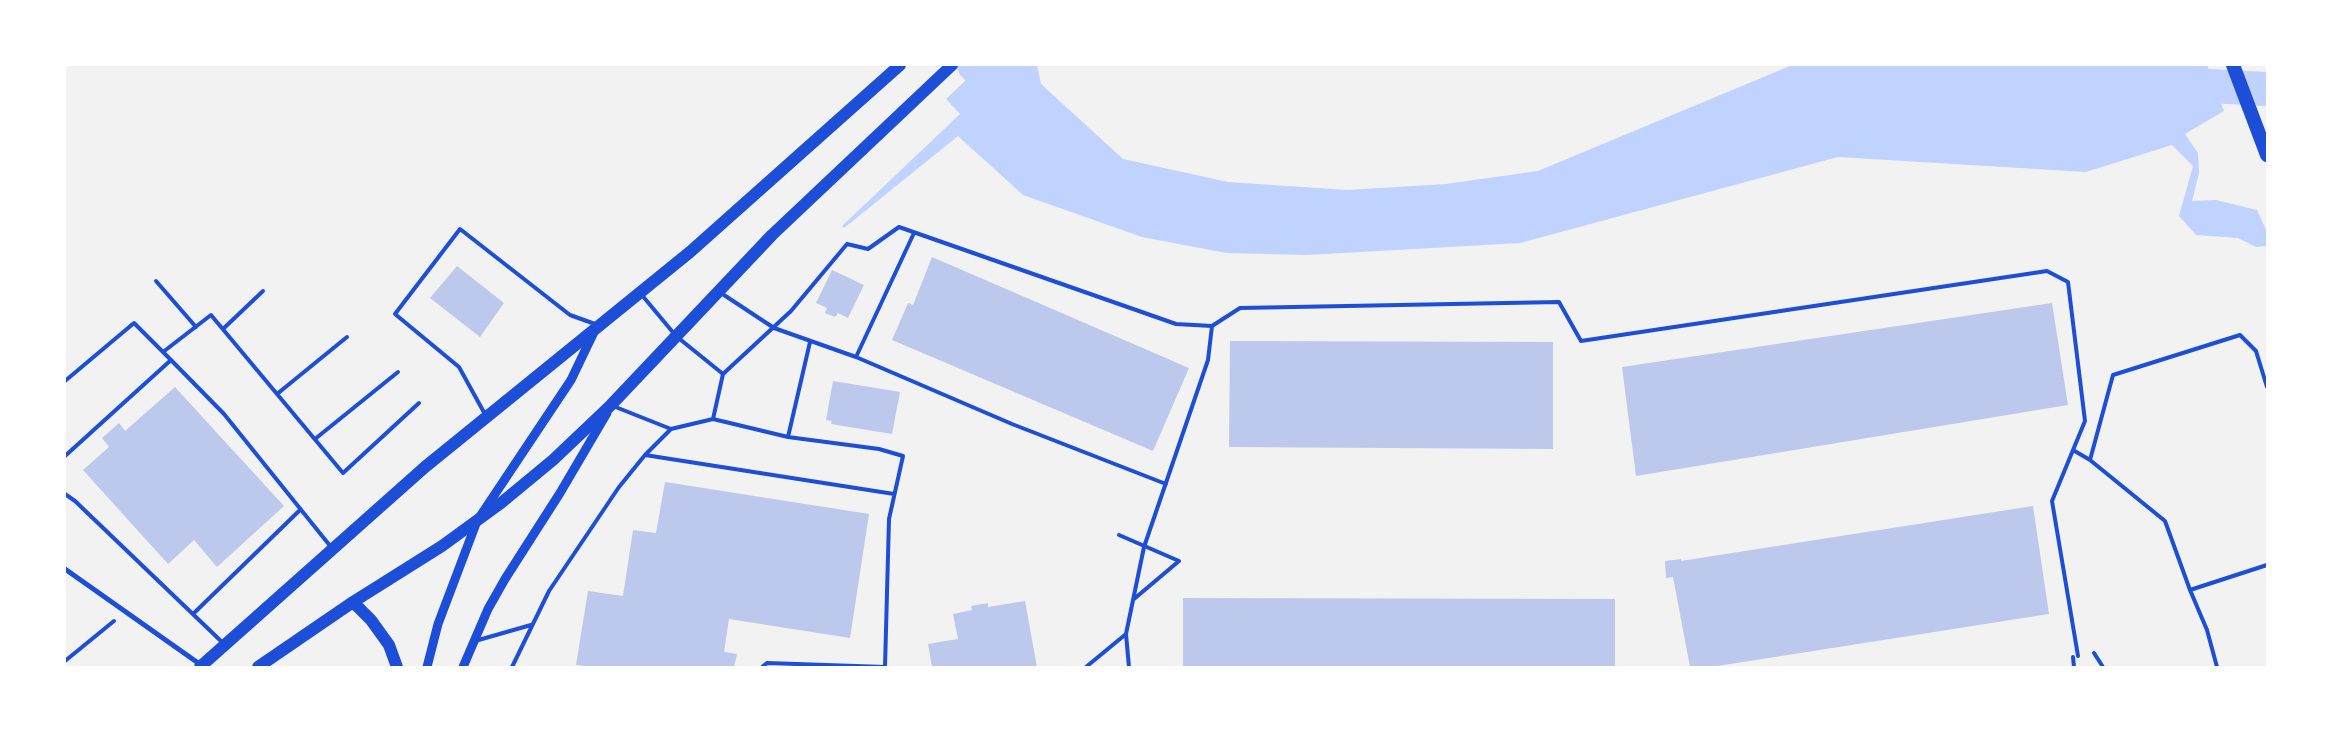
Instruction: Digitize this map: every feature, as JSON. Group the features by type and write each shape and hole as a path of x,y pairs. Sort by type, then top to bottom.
{"highway":[{"path":"2233,65 2267,155"}],"main road":[{"path":"201,666 332,548 486,416 690,252 900,65"},
{"path":"258,667 353,602 442,546 477,521 552,460 611,406 718,291 807,201 952,65"},
{"path":"353,602 371,620 389,645 397,667"}],"street":[{"path":"427,667 438,624 477,521 571,380 598,325"},
{"path":"463,667 473,641 505,579 560,493 611,406"},
{"path":"65,569 201,666"}],"lane":[{"path":"713,419 723,374 791,311 847,244 868,249 899,227 1176,324 1212,326 1240,308 1559,302 1581,341 2046,271 2068,282 2085,421 2052,501 2078,656"},
{"path":"486,416 459,367 395,314 460,229 570,315 598,325"},
{"path":"856,357 914,233"},
{"path":"156,281 196,327"},
{"path":"223,329 263,291"},
{"path":"718,291 774,328 856,357 1012,424 1166,484"},
{"path":"640,293 676,336 723,374"},
{"path":"163,352 211,315 342,473 419,403"},
{"path":"65,381 134,324 224,414 332,548"},
{"path":"1129,667 1126,634 1144,547 1208,360 1212,326"},
{"path":"2090,460 2113,375 2240,335 2256,351 2267,387"},
{"path":"277,394 347,338"},
{"path":"788,437 810,342"},
{"path":"65,456 171,360"},
{"path":"315,439 398,372"},
{"path":"611,406 671,430"},
{"path":"512,667 530,626 549,591 597,519 619,487 645,455 671,430 713,419 788,437 879,449 903,456 889,519 885,667 767,663 762,667"},
{"path":"2073,450 2090,460 2165,521 2207,630 2218,667"},
{"path":"645,455 894,494"},
{"path":"65,494 75,501 225,644"},
{"path":"193,614 300,510"},
{"path":"1119,535 1179,562 1134,599"},
{"path":"2190,590 2267,565"},
{"path":"65,662 114,621"},
{"path":"473,641 530,626"},
{"path":"1086,667 1126,634"},
{"path":"2094,653 2103,667"},
{"path":"2073,657 2074,667"}],"water":[{"path":"982,65 1037,65 1041,84 1123,159 1228,182 1347,190 1446,184 1538,171 1790,66 2207,65 2224,111 2185,134 2198,153 2199,173 2192,201 2216,200 2257,210 2267,232 2267,246 2256,247 2238,238 2196,235 2179,216 2193,166 2172,145 2086,172 1838,157 1520,243 1307,255 1226,253 1142,237 1023,195 958,136 844,228 842,226 960,114 946,99"}],"building":[{"path":"932,257 1189,368 1153,451 892,340 908,303 913,305"},
{"path":"457,266 504,303 480,337 430,298"},
{"path":"832,270 864,285 848,318 838,313 835,317 825,313 827,308 816,303"},
{"path":"2052,303 2068,405 1636,476 1622,367"},
{"path":"1230,341 1553,342 1553,449 1229,447"},
{"path":"833,381 900,392 892,434 831,424 832,421 826,420"},
{"path":"175,387 284,506 217,567 194,540 168,564 83,470 109,447 102,438 119,423 125,431"},
{"path":"665,482 869,514 850,638 729,619 724,652 737,654 734,667 592,667 576,665 588,591 623,596 633,530 656,533"},
{"path":"2033,506 2049,614 1711,667 1690,667 1673,577 1666,578 1665,561 1681,559 1681,561"},
{"path":"1183,598 1615,599 1615,667 1183,667"},
{"path":"1025,601 1037,667 932,667 928,644 958,639 953,614 972,610 971,606 988,603 988,607"}],"waterway":[{"path":"974,65 1011,102"},
{"path":"2170,84 2267,89"}]}
